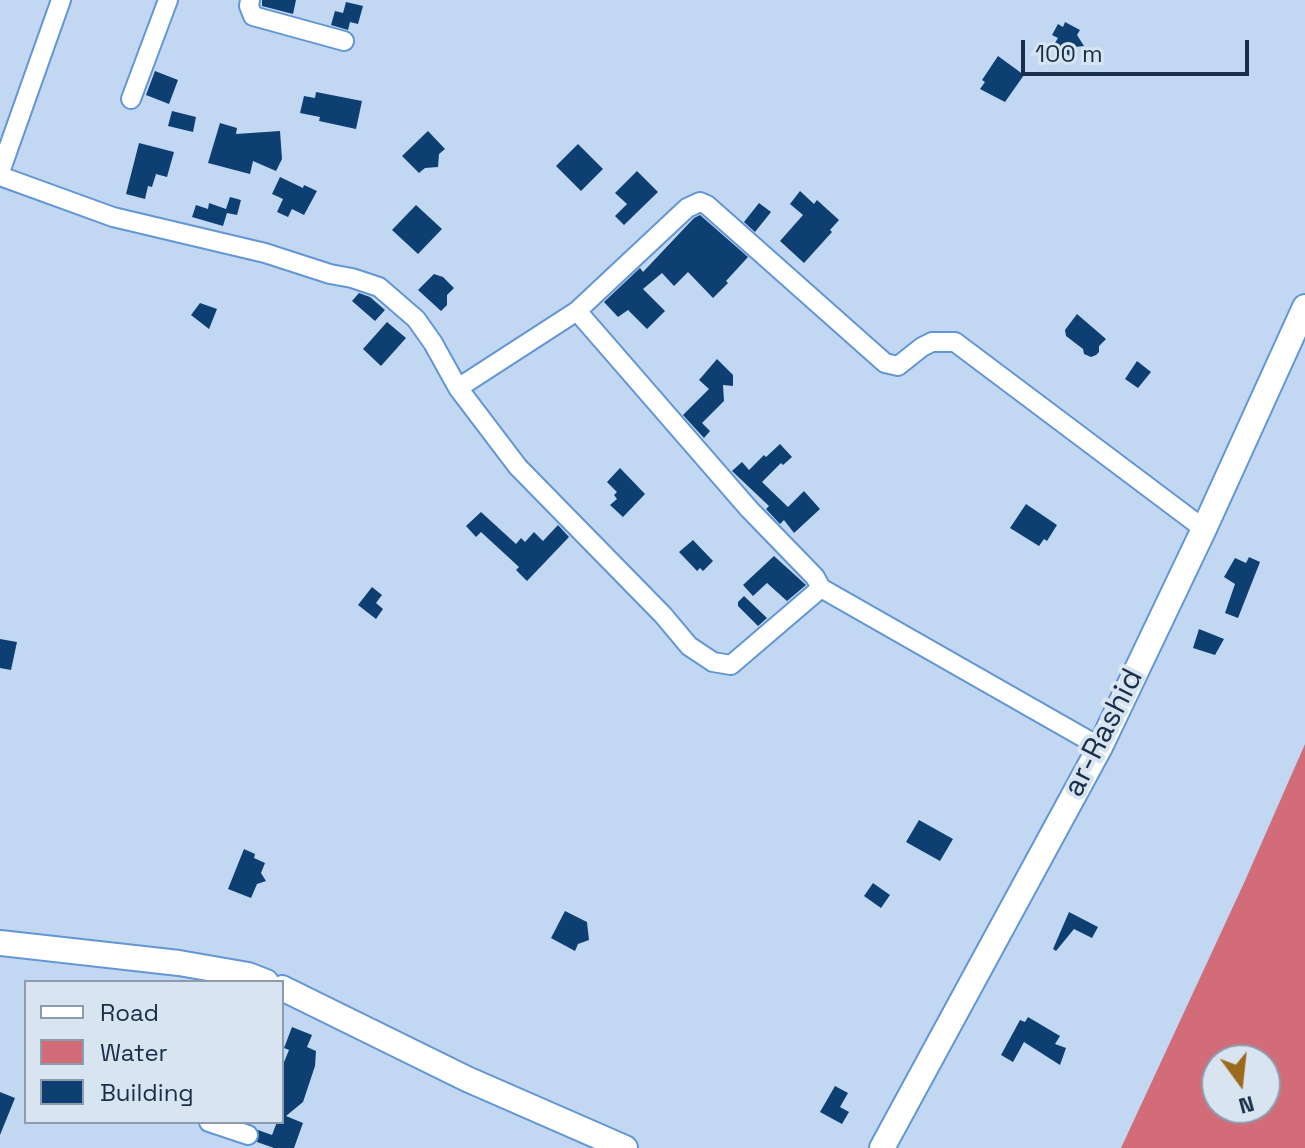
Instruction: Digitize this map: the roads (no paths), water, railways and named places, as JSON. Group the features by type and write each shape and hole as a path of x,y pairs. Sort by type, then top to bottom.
{"main road":[{"name":"ar-Rashid","path":"882,1148 1100,747 1305,307"},
{"path":"0,943 112,954 253,980"},
{"path":"284,989 467,1079 625,1148"}],"street":[{"path":"61,0 0,174 113,217 265,253 379,287 416,319 458,388 518,467 663,615 689,646 713,662 731,665 821,588"},
{"path":"131,99 168,0"},
{"path":"250,0 253,16 344,41"},
{"path":"458,388 577,311 687,208 700,202 885,363 898,366 932,342 955,342 1204,529"},
{"path":"577,311 749,509 815,577 821,588 1100,747"},
{"path":"215,1124 248,1135"}],"water":[{"path":"1305,744 1305,1148 1121,1148 1244,883"}]}
